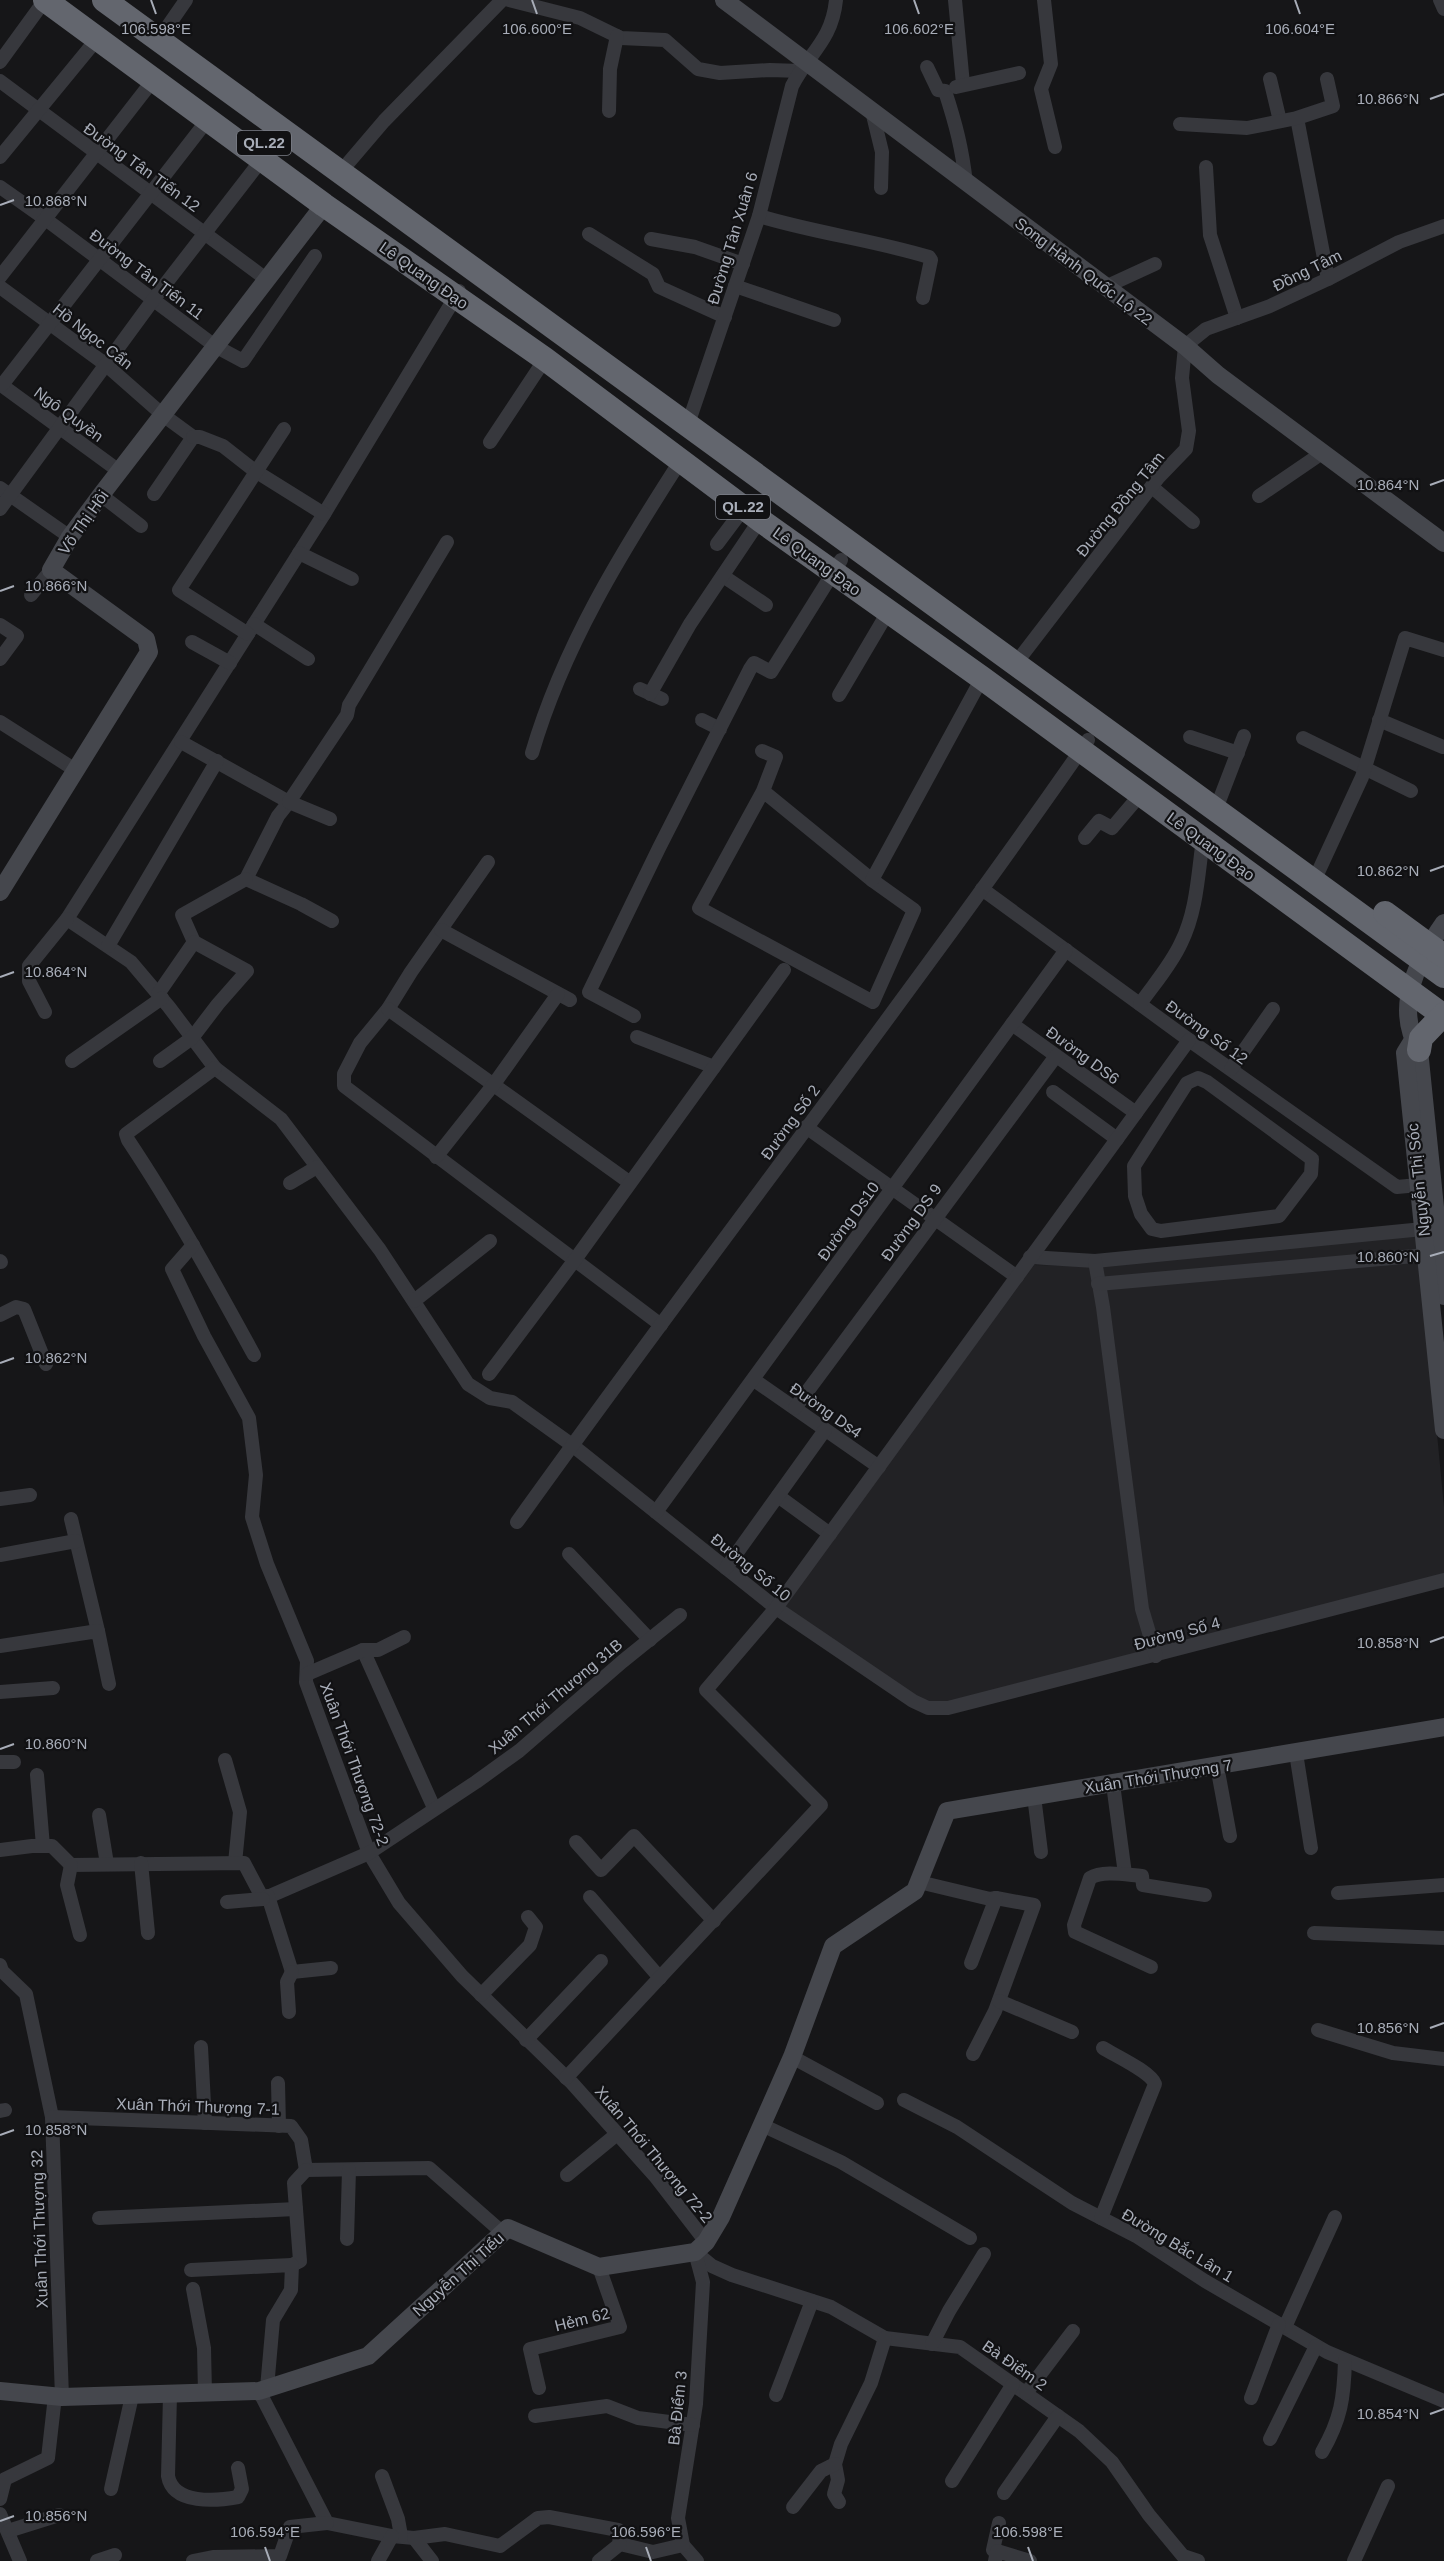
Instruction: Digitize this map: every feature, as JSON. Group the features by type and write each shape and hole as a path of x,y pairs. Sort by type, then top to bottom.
{"highway":[{"name":"Lê Quang Đạo","path":"45,0 209,118 324,205 459,292 752,514 836,566 888,612 982,678 1423,965"},
{"name":"Lê Quang Đạo","path":"66,0 459,292 1085,746 1140,795 1203,839 1444,976"},
{"name":"Lê Quang Đạo","path":"104,0 163,33 349,162 690,417"},
{"name":"Lê Quang Đạo","path":"128,0 163,33 1318,874 1423,965 1443,1011"},
{"path":"1416,1045 1443,1011"}],"street":[{"path":"0,62 45,0"},
{"path":"163,33 186,0"},
{"path":"349,162 419,84 502,0"},
{"path":"508,0 580,18 617,36 665,40 698,69 720,73 804,67"},
{"name":"Song Hành Quốc Lộ 22","path":"724,0 804,67 872,111 1185,346 1218,375 1444,543"},
{"name":"Đường Tân Xuân 6","path":"690,417 759,216 792,86 826,37 836,0"},
{"path":"955,0 963,84"},
{"path":"1044,0 1051,64 1041,89 1055,147"},
{"path":"1440,0 1444,9"},
{"path":"609,111 610,69 617,36"},
{"path":"0,157 97,39"},
{"path":"927,66 938,90 945,91 963,84 1018,73"},
{"path":"0,277 154,79"},
{"path":"1270,79 1280,121"},
{"path":"1180,124 1247,128 1297,118 1334,106 1327,79"},
{"name":"Đường Tân Tiến 12","path":"0,81 266,279"},
{"path":"945,91 961,139 966,183"},
{"path":"872,111 882,152 881,188"},
{"path":"1,385 51,324 209,118"},
{"path":"1297,118 1328,279"},
{"path":"0,509 5,491 59,428 153,300 206,235 263,158"},
{"path":"1206,167 1210,235 1237,318"},
{"name":"Đường Tân Tiến 11","path":"0,187 215,346 243,361 315,256"},
{"name":"Võ Thị Hồi","path":"1,887 77,771 149,652 146,639 51,570 70,537 101,495 324,205"},
{"path":"759,216 801,229 863,239 929,257 931,260 923,298"},
{"name":"Đồng Tâm","path":"1185,346 1206,329 1270,306 1399,242 1444,226"},
{"path":"589,234 653,274 660,287 725,317"},
{"path":"651,239 694,247 743,264"},
{"path":"1105,287 1155,264"},
{"name":"Hồ Ngọc Cẩn","path":"0,286 105,364 162,415 194,437 223,446 255,471"},
{"path":"735,286 834,320"},
{"path":"45,1012 29,981 29,966 68,919 181,742 324,514 459,292"},
{"name":"Đường Đồng Tâm","path":"1020,657 1152,487 1186,448 1190,431 1182,378 1185,346"},
{"path":"490,442 545,359"},
{"name":"Ngô Quyền","path":"1,385 119,471"},
{"path":"284,429 179,590 308,659"},
{"path":"154,494 194,437"},
{"path":"1259,496 1322,453"},
{"path":"532,753 554,690 587,616 636,530 681,460"},
{"path":"255,471 324,514"},
{"path":"1152,487 1193,522"},
{"path":"5,491 70,537"},
{"path":"101,495 141,526"},
{"path":"717,544 752,514"},
{"path":"651,694 690,624 723,576 752,514"},
{"path":"160,1061 192,1038 247,971 194,942 182,915 246,879 278,816 347,715 349,705 447,542"},
{"path":"299,553 352,579"},
{"path":"634,1016 589,992 659,848 754,663 771,672 836,566"},
{"path":"31,595 51,570"},
{"path":"723,576 766,605"},
{"path":"839,695 888,612"},
{"path":"0,625 16,636 0,659"},
{"path":"1318,874 1364,769 1405,638 1444,650"},
{"path":"192,642 230,663"},
{"path":"872,880 982,678"},
{"path":"702,720 720,729"},
{"path":"1379,720 1443,747"},
{"path":"0,722 77,771"},
{"path":"1219,801 1244,736"},
{"path":"1190,737 1238,753"},
{"path":"1303,738 1411,791"},
{"path":"181,742 289,802 330,819"},
{"name":"Đường Số 2","path":"517,1522 982,890 1085,746"},
{"path":"762,751 776,757 763,790 699,908 873,1002 914,910 872,880 763,790"},
{"path":"108,946 217,761"},
{"path":"1085,838 1099,821 1112,828 1140,795"},
{"path":"1140,1004 1173,957 1184,935 1195,897 1203,839"},
{"path":"488,862 388,1009 360,1043 344,1074 344,1086 574,1262 661,1325"},
{"path":"246,879 332,921"},
{"name":"Đường Số 12","path":"982,890 1397,1187 1418,1185"},
{"name":"Đường Số 10","path":"68,919 131,962 215,1068 281,1119 380,1250 468,1384 490,1398 512,1402 572,1445 776,1608 868,1673 918,1703"},
{"path":"1423,965 1444,923"},
{"path":"436,1157 564,997 441,930"},
{"path":"72,1061 160,996 194,942"},
{"name":"Đường Ds10","path":"656,1512 1066,950"},
{"name":"Nguyễn Thị Sóc","path":"1423,965 1416,1045 1435,1235 1444,1296"},
{"path":"489,1374 574,1262 629,1182 784,970"},
{"path":"388,1009 629,1182"},
{"path":"1231,1070 1273,1009"},
{"name":"Đường DS6","path":"1012,1024 1136,1113"},
{"path":"637,1037 714,1067"},
{"path":"566,2078 821,1805 706,1690 776,1608 1189,1040"},
{"name":"Nguyễn Thị Sóc","path":"1416,1045 1406,1053 1418,1185 1435,1235 1426,1255 1444,1430"},
{"name":"Đường DS 9","path":"795,1408 1056,1056"},
{"path":"215,1068 126,1134 193,1245 254,1355"},
{"path":"1194,1079 1203,1079 1262,1121 1311,1157 1313,1162 1311,1174 1280,1216 1172,1231 1152,1229 1144,1220 1135,1196 1134,1166 1187,1083 1194,1079"},
{"path":"1053,1092 1117,1139"},
{"path":"1262,1121 1276,1102"},
{"path":"806,1127 1017,1277"},
{"path":"290,1183 317,1167"},
{"path":"1280,1216 1286,1243"},
{"path":"1172,1231 1175,1253"},
{"path":"1030,1257 1095,1261 1286,1243 1435,1235"},
{"path":"414,1302 490,1241"},
{"name":"Xuân Thới Thượng 72-2","path":"193,1245 172,1269 204,1336 249,1418 256,1475 252,1517 267,1564 307,1661 306,1682 369,1853 399,1904 462,1976 566,2078 654,2176 700,2247"},
{"path":"1238,1248 1242,1271"},
{"path":"1098,1284 1426,1255"},
{"path":"1095,1261 1142,1609 1156,1656"},
{"path":"0,1315 16,1307 24,1308 46,1364"},
{"name":"Đường Ds4","path":"754,1380 879,1467"},
{"path":"726,1568 825,1430"},
{"path":"0,1499 30,1495"},
{"path":"778,1496 830,1534"},
{"path":"71,1519 109,1684"},
{"path":"0,1555 76,1541"},
{"path":"569,1554 650,1641"},
{"name":"Đường Số 4","path":"918,1703 928,1708 948,1708 1444,1580"},
{"name":"Xuân Thới Thượng 31B","path":"227,1902 266,1898 369,1853 519,1751 622,1661 680,1615"},
{"path":"0,1646 98,1631"},
{"path":"307,1674 363,1650 378,1650 404,1637"},
{"path":"363,1650 434,1808"},
{"path":"0,1692 53,1688"},
{"name":"Xuân Thới Thượng 7","path":"919,1882 947,1811 1444,1727"},
{"path":"1296,1753 1311,1848"},
{"path":"225,1760 240,1812 235,1863"},
{"path":"1217,1766 1230,1836"},
{"path":"37,1775 43,1846"},
{"path":"1113,1784 1125,1874"},
{"path":"1034,1796 1041,1852"},
{"path":"99,1815 107,1864"},
{"path":"576,1842 601,1870 634,1836 714,1921"},
{"path":"0,1850 52,1846 71,1864 244,1863 266,1898 292,1972"},
{"path":"141,1863 148,1933"},
{"path":"71,1864 67,1885 80,1935"},
{"path":"1150,1967 1076,1934 1074,1929 1090,1878 1095,1875 1142,1876 1143,1885 1205,1895"},
{"path":"599,2267 700,2247 721,2217 762,2125 792,2057 833,1946 915,1891 919,1882 990,1899 996,1898 1034,1905 999,2001 973,2054"},
{"path":"1338,1893 1444,1885"},
{"path":"590,1897 660,1978"},
{"path":"971,1963 996,1898"},
{"path":"481,1995 530,1945 536,1928 528,1917"},
{"path":"1314,1933 1444,1938"},
{"path":"526,2040 601,1961"},
{"path":"292,1972 331,1968"},
{"name":"Xuân Thới Thượng 32","path":"0,2499 5,2479 48,2458 58,2396 52,2117 26,1994 2,1972"},
{"path":"289,2012 286,1982 292,1972"},
{"path":"999,2001 1071,2032"},
{"path":"1318,2030 1393,2053 1444,2059"},
{"path":"201,2047 206,2123"},
{"path":"1101,2218 1155,2084 1146,2073 1103,2048"},
{"path":"792,2057 877,2103"},
{"path":"278,2083 279,2126"},
{"name":"Đường Bắc Lân 1","path":"904,2100 957,2127 1072,2203 1136,2236 1205,2281 1316,2346 1444,2401"},
{"name":"Xuân Thới Thượng 7-1","path":"52,2117 291,2126 301,2140 306,2170"},
{"path":"762,2125 841,2162 970,2238"},
{"path":"567,2175 617,2134"},
{"path":"191,2270 292,2265 300,2261 294,2183 306,2170 429,2168 503,2233"},
{"path":"347,2239 349,2170"},
{"path":"99,2218 296,2209"},
{"path":"1251,2398 1282,2326 1335,2217"},
{"name":"Nguyễn Thị Tiểu","path":"0,2391 58,2396 132,2396 263,2390 368,2356 508,2228 599,2267"},
{"name":"Bà Điểm 2","path":"700,2247 712,2266 732,2275 831,2307 885,2338 960,2347 1079,2431 1112,2462 1149,2515 1183,2556 1198,2561"},
{"name":"Bà Điểm 3","path":"683,2545 678,2518 693,2425 702,2282 700,2247"},
{"path":"932,2344 984,2254"},
{"path":"292,2265 291,2290 273,2320 263,2390 327,2523"},
{"name":"Hẻm 62","path":"539,2388 530,2349 620,2327 599,2267"},
{"path":"193,2289 204,2348 205,2393"},
{"path":"776,2395 812,2301"},
{"path":"1026,2393 1073,2331"},
{"path":"839,2502 834,2494 838,2480 835,2464 841,2444 871,2383 885,2338"},
{"path":"1270,2439 1316,2346"},
{"path":"1322,2452 1339,2420 1345,2382 1345,2360"},
{"path":"952,2481 1013,2384"},
{"path":"170,2395 168,2476 171,2485 189,2498 238,2497 242,2489 238,2468"},
{"path":"111,2489 132,2396"},
{"path":"535,2415 607,2406 638,2418 693,2425"},
{"path":"1004,2493 1058,2416"},
{"path":"793,2507 821,2471 835,2464"},
{"path":"382,2476 398,2519 402,2537 432,2561"},
{"path":"1354,2561 1388,2486"},
{"path":"0,2514 20,2561"},
{"path":"8,2531 59,2515"},
{"path":"193,2561 213,2557 280,2556 290,2527 327,2523 402,2537 445,2534 500,2546 538,2518 549,2517 618,2530 620,2544"},
{"path":"999,2523 993,2550 996,2556 1030,2561"},
{"path":"378,2561 402,2537"},
{"path":"620,2544 653,2552 683,2545 697,2561"},
{"path":"599,2561 620,2544"},
{"path":"97,2561 115,2555"}],"shaded area":[{"path":"1418,1234 1444,1507 1444,1574 947,1704 922,1700 784,1606 1034,1265 1103,1266"}]}
